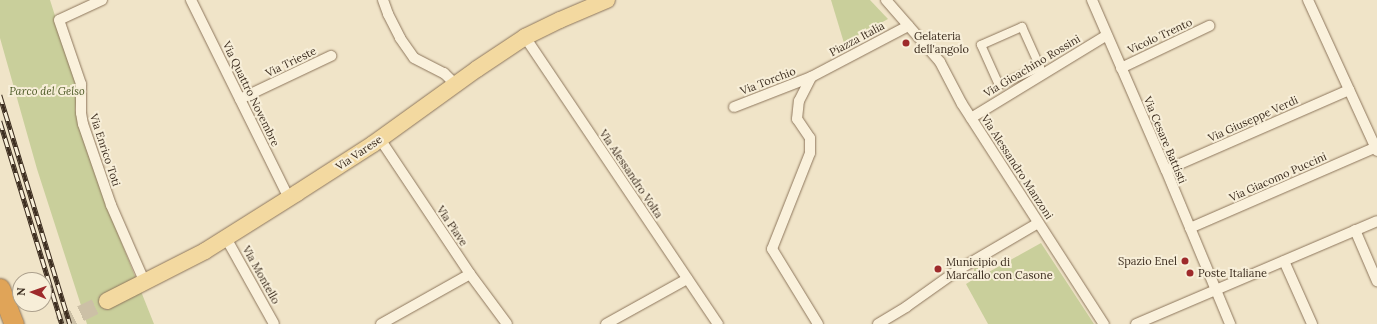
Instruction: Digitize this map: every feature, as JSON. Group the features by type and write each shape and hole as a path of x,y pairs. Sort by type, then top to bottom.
{"highway":[{"path":"0,288 14,324"}],"main road":[{"name":"Via Varese","path":"107,301 145,283 226,238 380,139 455,84 525,37 580,5 607,0"}],"street":[{"name":"Via Enrico Toti","path":"102,0 59,20 81,84 81,113 83,124 111,206 145,283"},
{"name":"Via Quattro Novembre","path":"191,0 289,198"},
{"path":"383,0 397,32 414,58 444,73 455,84"},
{"name":"Piazza Italia","path":"811,77 908,26 886,0"},
{"name":"Via Cesare Battisti","path":"1092,0 1166,170 1230,324"},
{"path":"1308,0 1376,149"},
{"name":"Via Alessandro Manzoni","path":"908,26 940,62 971,118 1104,324"},
{"name":"Vicolo Trento","path":"1121,68 1209,26"},
{"path":"1022,27 1040,67 999,85 981,45 1022,27"},
{"name":"Via Gioachino Rossini","path":"971,118 1107,35"},
{"name":"Via Alessandro Volta","path":"525,37 718,324"},
{"name":"Via Trieste","path":"240,99 331,56"},
{"path":"811,77 799,101 797,119 810,138 810,152 772,249 818,324"},
{"name":"Via Torchio","path":"734,107 811,77"},
{"name":"Via Giuseppe Verdi","path":"1166,170 1349,90"},
{"name":"Via Piave","path":"380,139 470,274 507,324"},
{"name":"Via Giacomo Puccini","path":"1190,228 1376,149"},
{"path":"1136,324 1377,221"},
{"path":"878,324 906,307 958,270 1038,223"},
{"path":"1355,230 1377,281"},
{"name":"Via Montello","path":"226,238 274,324"},
{"path":"1284,261 1312,324"},
{"path":"381,324 470,274"},
{"path":"606,324 687,279"}],"green space":[{"name":"Parco del Gelso","path":"0,0 50,0 78,88 75,110 107,206 154,324 87,324 37,169 0,38"},
{"path":"831,0 870,0 888,19 844,43"},
{"path":"1041,243 1094,324 988,324 966,284 974,279 974,269 977,266 981,267 987,273"}],"tunnel":[{"path":"59,324 107,301"}],"railway":[{"path":"0,95 70,324"},
{"path":"0,121 62,324"}],"place":[{"name":"Gelateria dell'angolo","path":"906,43"},
{"name":"Spazio Enel","path":"1185,261"},
{"name":"Municipio di Marcallo con Casone","path":"938,269"},
{"name":"Poste Italiane","path":"1190,273"}]}
